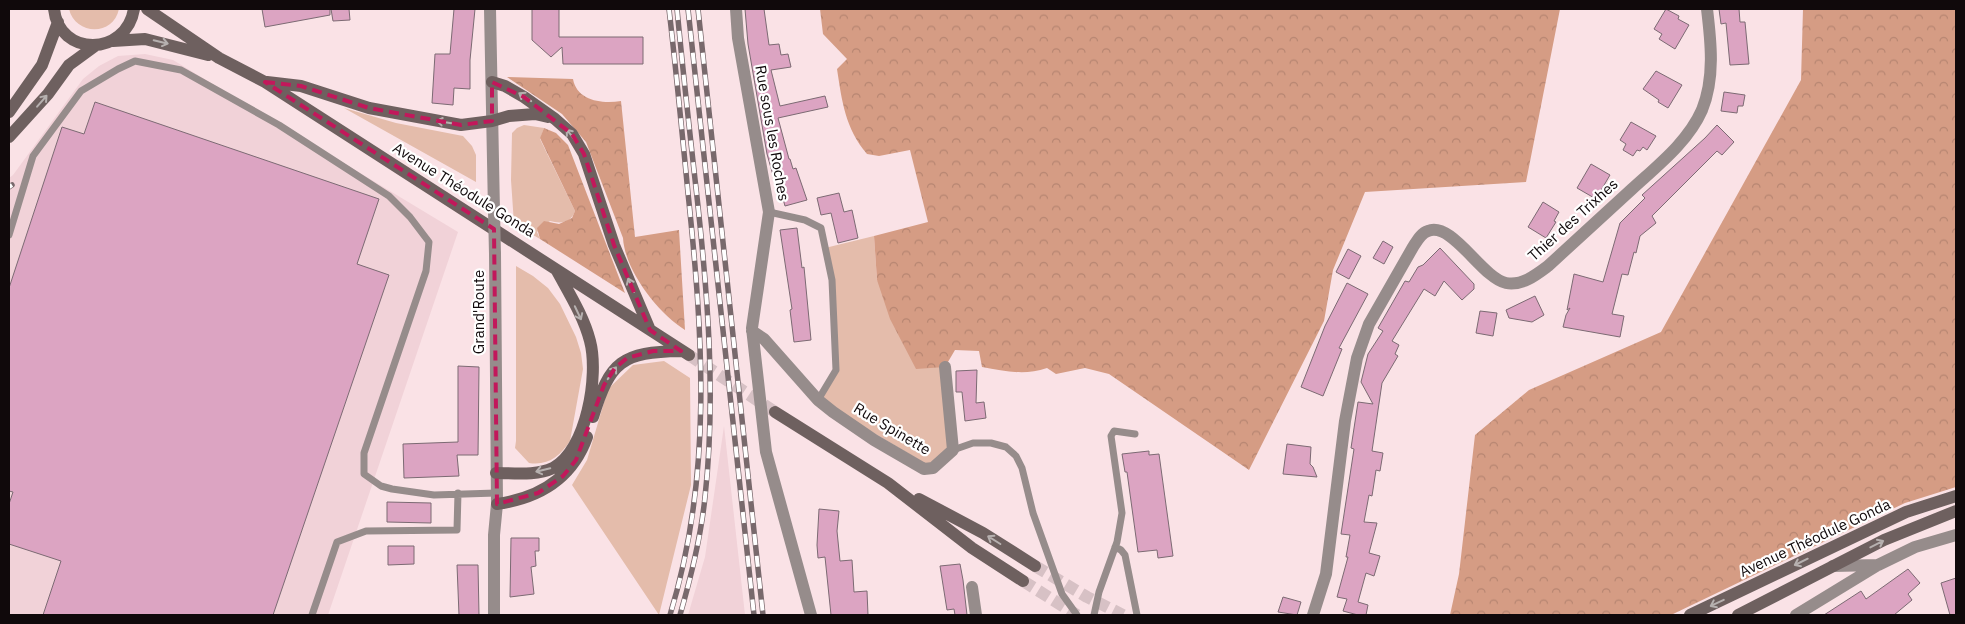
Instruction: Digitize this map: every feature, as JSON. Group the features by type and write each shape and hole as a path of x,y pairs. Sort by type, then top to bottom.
{"main road":[{"path":"54,9 58,22 64,32 83,44 95,46"},
{"path":"113,41 128,26 134,9"},
{"name":"Avenue Théodule Gonda","path":"147,9 219,58 265,82 685,353 653,351 627,358 615,368 604,385 586,439 576,460 563,476 538,493 517,502 497,499"},
{"path":"9,112 42,66 58,22"},
{"name":"Avenue Théodule Gonda","path":"95,46 113,41 145,38 219,58"},
{"path":"9,137 48,94 69,65 95,46"},
{"path":"265,82 301,86 369,108 461,125 492,121 510,116 536,114 555,119"},
{"path":"492,82 505,86 524,97 555,119 572,134 584,154 614,245 650,330"},
{"path":"496,473 538,472 553,467 566,457 577,440 587,412 594,362 590,340 556,269"},
{"path":"775,412 888,483 983,533 1035,566"},
{"path":"888,483 972,548 1023,581"},
{"name":"Avenue Théodule Gonda","path":"1690,615 1906,512 1956,496"},
{"name":"Avenue Théodule Gonda","path":"1738,615 1884,540 1956,511"}],"street":[{"name":"Grand'Route","path":"490,9 497,499 494,535 494,615"},
{"name":"Rue sous les Roches","path":"736,9 738,38 769,212 752,331 766,452 810,615"},
{"name":"Thier des Trixhes","path":"1313,615 1326,574 1348,400 1357,358 1369,324 1420,236 1429,230 1440,231 1452,238 1486,271 1507,283 1522,282 1536,276 1664,159 1695,123 1702,110 1708,90 1710,38 1707,9"},
{"name":"Rue Spinette","path":"752,331 764,339 818,400 874,440 924,469 933,468 953,450"},
{"path":"945,367 953,450"},
{"path":"1796,615 1878,564 1915,547 1956,535"},
{"path":"1833,566 1878,564"},
{"path":"972,586 976,615"}],"lane":[{"path":"9,235 33,156 82,91 135,61 181,70 279,125 389,196 410,216 429,242 426,271 364,453 364,474 381,486 392,489 434,495 458,494 497,499"},
{"path":"769,212 806,220 821,228 832,280 836,370 818,400"},
{"path":"1094,615 1099,592 1115,548 1122,513 1110,436 1114,431 1135,434"},
{"name":"Rue Spinette","path":"953,450 973,443 991,443 1006,447 1016,456 1022,468 1033,513 1062,594 1077,615"},
{"path":"312,615 337,542 366,532 457,530 458,494"},
{"path":"1115,548 1122,550 1125,555 1137,615"}],"highlighted area":[{"path":"265,82 301,86 369,108 461,125 492,121 492,82 524,97 572,134 584,154 614,245 650,330 681,351 653,351 627,358 615,368 604,385 576,460 563,476 538,493 497,504 494,229"}],"shaded area":[{"path":"69,9 119,9 110,24 94,29 78,24"},
{"path":"145,54 173,60 458,232 328,615 9,615 9,178 83,79 99,66 118,56"},
{"path":"344,108 396,123 463,136 472,146 476,155 476,182"},
{"path":"524,125 544,128 540,139 575,211 571,218 565,222 550,221 537,232 540,239 514,224 511,180 512,133"},
{"path":"874,236 877,280 945,367 953,450 933,468 818,400 836,370 832,280 825,248"},
{"path":"516,266 548,288 560,304 576,337 583,369 570,441 553,459 536,464 529,463 515,448"},
{"path":"664,361 690,378 691,485 659,615 572,485 587,460 608,389 633,365"},
{"path":"724,426 745,615 688,615 705,557"}],"green space":[{"path":"820,9 1560,9 1526,182 1365,192 1333,270 1324,321 1249,470 1109,374 1085,368 1056,374 1047,368 1030,372 999,370 982,367 979,351 955,350 945,367 916,369 890,319 877,280 874,236 928,222 910,150 879,156 867,154 860,144 849,124 837,69 847,59 823,34"},
{"path":"1803,9 1956,9 1956,487 1905,503 1671,615 1450,615 1459,574 1475,435 1529,390 1661,332 1801,80"},
{"path":"507,77 573,79 575,86 580,92 591,99 606,102 621,101 635,237 679,230 685,330 664,313 636,277 586,142 562,114"},
{"path":"544,128 556,133 568,145 625,293 540,239 537,228 544,221 559,224 572,218 575,211 540,138"}],"building":[{"path":"262,9 330,9 330,15 265,27"},
{"path":"331,9 349,9 350,20 333,21"},
{"path":"454,9 475,9 470,60 470,89 454,88 453,105 432,103 435,54 450,54"},
{"path":"532,9 559,9 559,37 643,37 643,64 563,64 562,47 551,57 532,40"},
{"path":"745,9 764,9 769,45 779,44 781,55 788,54 791,67 771,70 780,106 825,96 828,107 778,118 789,159 793,169 796,168 807,200 785,206 776,174 773,175 767,154 748,44"},
{"path":"1666,9 1679,16 1678,19 1689,25 1675,49 1659,39 1662,34 1654,29"},
{"path":"1719,9 1739,9 1740,22 1745,22 1749,64 1730,65 1726,23 1721,24"},
{"path":"1656,71 1682,85 1668,108 1643,89"},
{"path":"1724,92 1745,95 1743,106 1738,106 1737,113 1721,111"},
{"path":"95,102 379,199 357,264 389,275 273,615 43,615 61,561 9,544 9,504 13,492 9,491 9,288 62,127 84,134"},
{"path":"1631,122 1656,136 1647,150 1643,147 1640,151 1637,150 1633,156 1623,150 1626,144 1620,140"},
{"path":"1717,125 1734,142 1722,155 1717,151 1652,216 1656,223 1640,236 1628,275 1622,274 1612,314 1624,316 1620,337 1563,327 1570,308 1567,310 1574,274 1603,282 1620,223 1645,198 1642,195"},
{"path":"1591,164 1610,175 1596,199 1577,188"},
{"path":"839,193 844,212 852,210 858,238 838,243 831,213 821,215 817,198"},
{"path":"1543,202 1559,212 1554,221 1556,222 1546,238 1528,227"},
{"path":"797,228 802,268 804,267 811,340 794,342 790,310 792,309 780,230"},
{"path":"1383,241 1393,247 1384,264 1373,258"},
{"path":"1440,248 1474,284 1474,289 1462,300 1444,281 1435,296 1424,289 1392,341 1399,345 1395,354 1398,356 1382,383 1372,451 1383,453 1380,471 1376,470 1372,496 1369,495 1364,522 1377,523 1369,553 1380,556 1374,576 1366,573 1358,602 1368,605 1366,615 1358,615 1343,611 1347,599 1337,597 1348,557 1346,557 1350,535 1341,534 1354,449 1351,448 1358,402 1373,404 1361,382 1368,354 1383,331 1378,328 1405,281 1409,282 1418,267 1423,265"},
{"path":"1348,249 1361,256 1349,279 1336,272"},
{"path":"1347,283 1368,294 1339,348 1342,349 1323,396 1301,387 1325,326"},
{"path":"1535,296 1544,315 1532,322 1509,318 1506,310"},
{"path":"1480,311 1497,313 1493,336 1476,333"},
{"path":"458,366 479,367 478,455 457,455 459,476 404,478 403,444 458,442"},
{"path":"977,370 976,403 984,402 986,418 965,421 962,392 956,392 956,371"},
{"path":"1287,444 1311,447 1310,464 1317,477 1283,474"},
{"path":"1149,451 1149,455 1159,454 1173,556 1158,558 1157,550 1138,552 1127,472 1125,472 1122,454"},
{"path":"387,502 431,503 431,523 387,522"},
{"path":"819,509 839,511 837,531 840,561 852,560 854,592 867,591 868,615 831,615 825,557 818,558"},
{"path":"511,538 539,538 539,551 535,551 536,566 531,567 534,594 510,597"},
{"path":"388,546 414,546 414,564 388,565"},
{"path":"960,564 967,615 955,615 954,609 947,610 940,566"},
{"path":"457,565 478,565 479,615 459,615"},
{"path":"1908,569 1920,583 1908,594 1912,600 1894,615 1824,615 1861,591 1866,599"},
{"path":"1956,578 1956,615 1950,615 1941,583"},
{"path":"1283,597 1301,602 1297,615 1278,612"}],"tunnel":[{"path":"689,355 775,412"},
{"path":"1035,566 1087,597 1123,615"},
{"path":"1023,581 1077,615"}],"railway":[{"path":"669,9 698,300 701,405 699,458 693,510 684,563 670,615"},
{"path":"677,9 701,235 710,384 708,460 703,512 695,557 680,615"},
{"path":"688,9 754,615"},
{"path":"698,9 763,615"}]}
